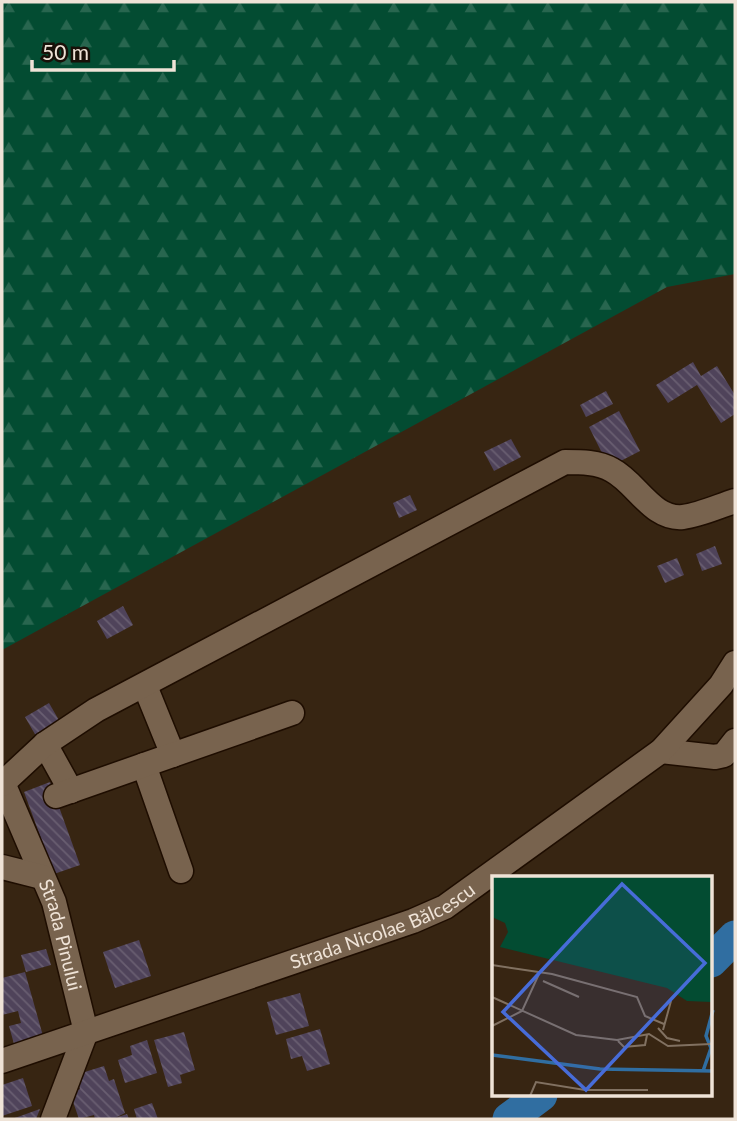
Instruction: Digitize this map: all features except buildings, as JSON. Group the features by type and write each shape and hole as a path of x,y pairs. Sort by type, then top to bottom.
{"street":[{"path":"42,877 2,783 44,744 87,715 565,462 587,462 612,470 662,513 673,517 684,517 735,501"},
{"name":"Strada Nicolae Bălcescu","path":"2,1061 413,921 445,907 661,751 728,690 735,663"},
{"path":"145,685 173,755"},
{"path":"44,744 64,794 292,713"},
{"path":"661,751 715,757 724,755 735,741"},
{"path":"144,765 181,871"},
{"name":"Strada Pinului","path":"2,867 42,877 62,929 86,1032"},
{"path":"53,1119 86,1032"}],"green space":[{"path":"2,2 735,2 735,274 667,287 2,650"}],"waterway":[{"path":"712,960 735,937"},
{"path":"509,1119 540,1096"}]}
